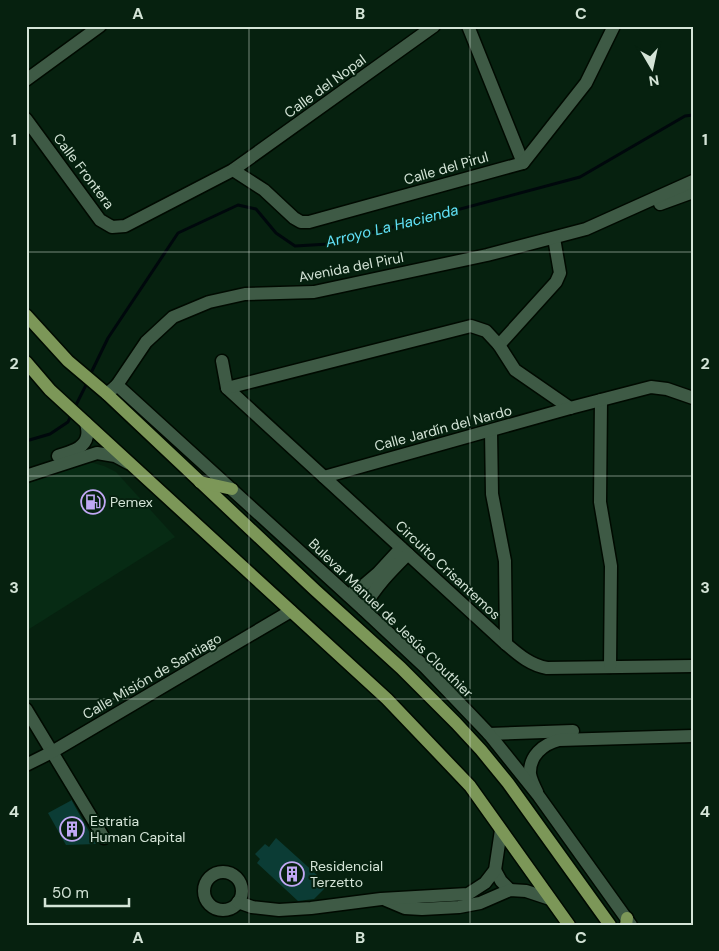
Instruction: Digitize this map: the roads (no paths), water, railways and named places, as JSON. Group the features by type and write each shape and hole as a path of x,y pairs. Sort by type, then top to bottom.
{"main road":[{"path":"26,315 68,361 107,394 315,590 401,668 456,723 508,783 610,925"},
{"path":"26,362 50,390 387,699 470,786 568,925"},
{"path":"200,482 232,489"}],"street":[{"path":"26,80 100,26"},
{"name":"Calle del Nopal","path":"233,170 434,26"},
{"path":"468,26 523,162 586,83 614,26"},
{"name":"Calle Frontera","path":"26,119 100,220 112,226 125,226 233,170"},
{"name":"Calle del Pirul","path":"233,170 264,190 294,218 301,222 310,222 523,162"},
{"path":"618,214 693,181"},
{"path":"618,214 656,206 693,192"},
{"name":"Avenida del Pirul","path":"107,394 117,385 146,342 173,317 209,302 244,294 314,292 487,255 586,229 618,214"},
{"path":"498,345 556,282 560,273 554,238"},
{"path":"222,361 227,388 471,326 486,331 515,370 570,408 651,387 667,389 693,398"},
{"name":"Bulevar Manuel de Jesús Clouthier","path":"117,385 363,608 425,667 489,734 538,795 628,923"},
{"name":"Circuito Crisantemos","path":"227,388 528,662 547,668 693,666"},
{"path":"601,400 600,502 611,566 610,667"},
{"name":"Calle Jardín del Nardo","path":"324,476 570,408"},
{"path":"26,467 74,451 84,444 87,436 86,423"},
{"path":"492,431 492,494 505,561 506,644"},
{"path":"26,476 97,453 115,456 132,464"},
{"path":"348,595 364,585 405,551"},
{"path":"363,608 372,593 405,551"},
{"name":"Calle Misión de Santiago","path":"26,765 52,752 291,611"},
{"path":"26,709 104,838"},
{"path":"489,734 693,728"},
{"path":"538,795 531,780 530,772 534,758 540,750 551,742 558,740 693,736"},
{"path":"238,902 252,907 279,910 312,908 381,898 468,894 485,883 495,870 501,830"},
{"path":"495,870 501,881 510,890"},
{"path":"381,898 405,908 422,909 459,908 480,903 510,890 526,891 550,899"}],"waterway":[{"name":"Arroyo La Hacienda","path":"90,375 108,338 178,233 238,205 256,209 276,233 295,246 329,244 580,177 685,116 693,115"},
{"name":"Arroyo La Hacienda","path":"75,407 88,381"},
{"name":"Arroyo La Hacienda","path":"26,441 50,434 68,422 71,415"}],"place":[{"name":"Pemex","path":"93,502"},
{"name":"Estratia Human Capital","path":"72,829"},
{"name":"Residencial Terzetto","path":"292,874"}]}
